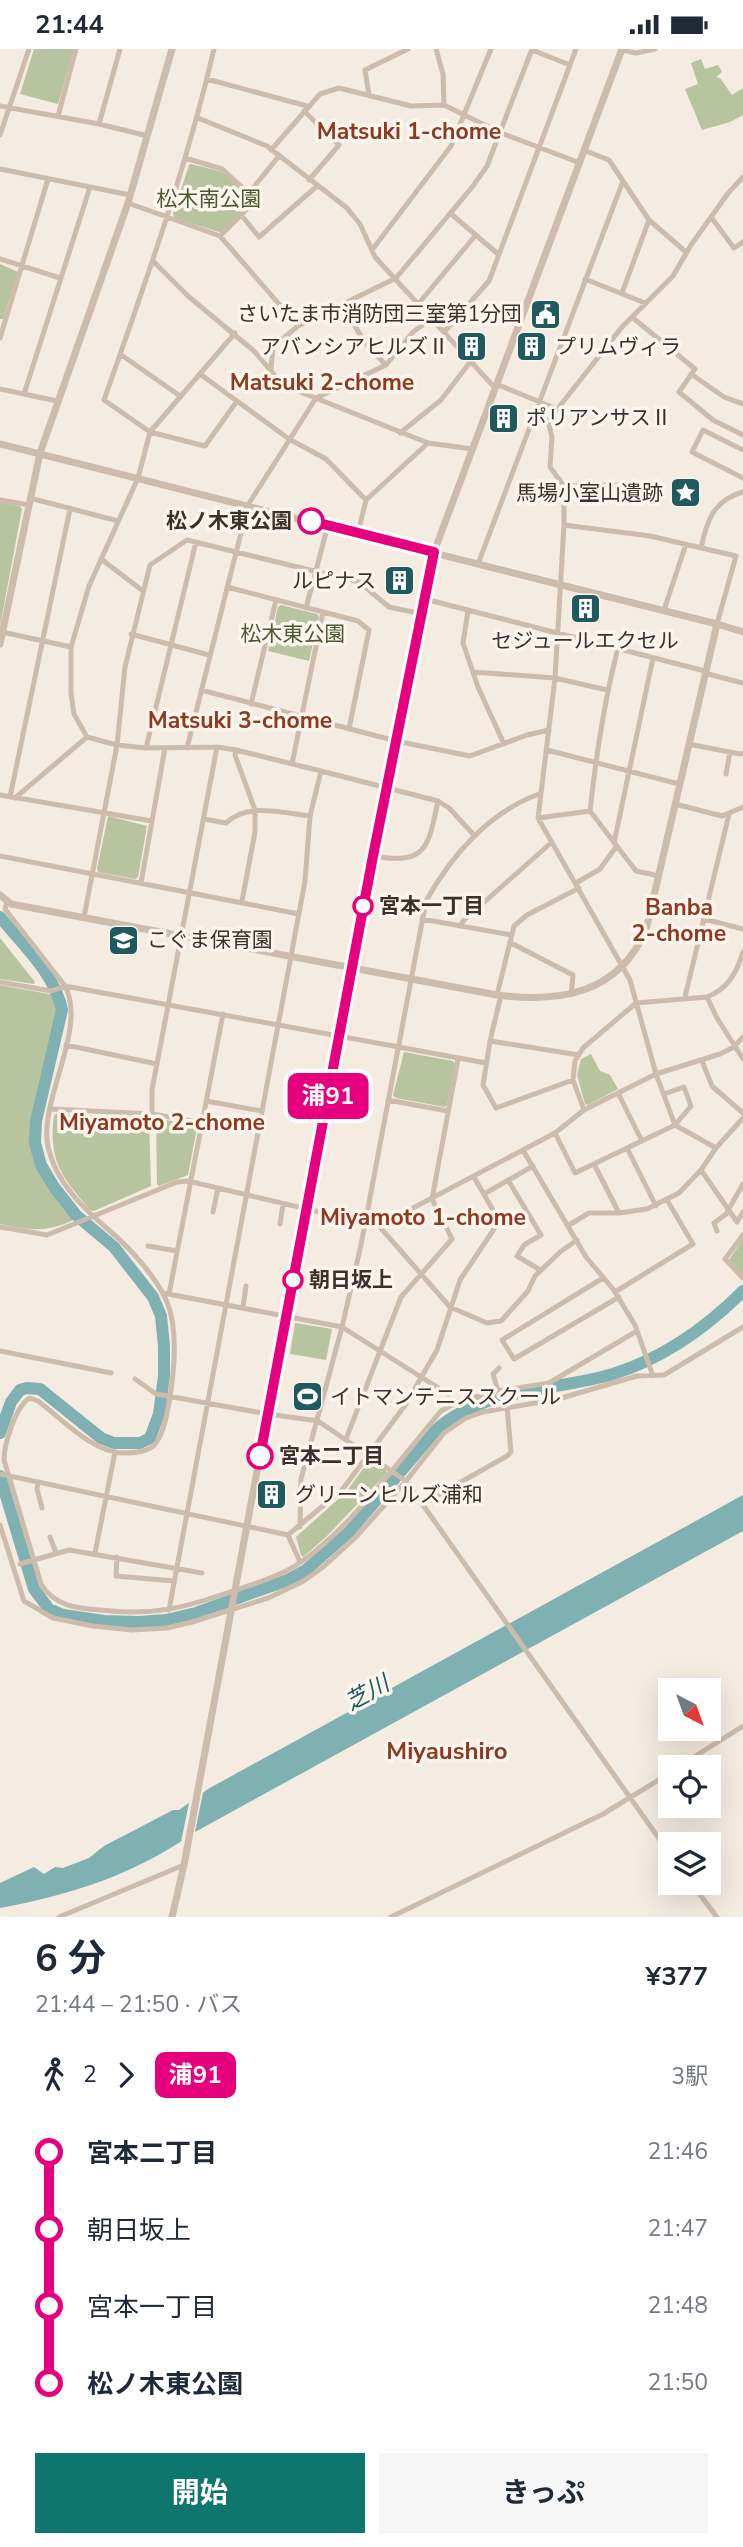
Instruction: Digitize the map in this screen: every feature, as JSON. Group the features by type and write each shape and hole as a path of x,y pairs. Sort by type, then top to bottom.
{"street":[{"path":"0,135 29,49"},
{"path":"58,116 76,49"},
{"path":"99,124 120,49"},
{"path":"0,643 40,453 131,195 172,49"},
{"path":"214,49 186,158 104,400 150,432 205,446 237,401"},
{"path":"369,95 365,70 408,49"},
{"path":"436,49 443,74 444,105"},
{"path":"372,250 445,155 491,49"},
{"path":"445,331 489,281 576,49"},
{"path":"172,1917 184,1865 373,856 434,552 622,49 636,53 655,49"},
{"path":"271,369 273,347 298,326 396,278 450,213 487,166 532,50 570,65"},
{"path":"207,79 305,108 339,145 309,180"},
{"path":"271,150 320,94 339,88 411,106 444,105 501,133 580,163"},
{"path":"0,106 148,136"},
{"path":"198,118 271,150 355,215 375,257 496,386 557,409"},
{"path":"586,151 609,160 649,220 687,252"},
{"path":"248,193 279,156"},
{"path":"186,158 222,169 256,200 220,236"},
{"path":"0,169 131,195"},
{"path":"716,1148 675,1125 656,1074 630,980 538,818 559,633 564,525 564,486 550,467 552,437 548,421 632,317 673,276 711,217 743,178"},
{"path":"0,338 2,323 48,179"},
{"path":"478,564 623,181"},
{"path":"242,216 259,237 317,186"},
{"path":"24,394 90,187"},
{"path":"128,203 220,236 298,326"},
{"path":"450,213 498,254"},
{"path":"711,217 734,248 743,241"},
{"path":"622,293 649,220"},
{"path":"419,303 475,236"},
{"path":"0,259 60,278"},
{"path":"153,261 188,296 254,351 283,385 428,443 472,449"},
{"path":"585,279 645,303"},
{"path":"342,305 366,344 386,365"},
{"path":"632,317 695,369 679,392 713,420 743,435"},
{"path":"187,748 248,505 316,398 386,365 413,332 432,318"},
{"path":"234,333 150,432 138,478 89,586 71,647 74,715 87,737 117,745 146,748 217,747 236,750 438,801 449,808 474,835"},
{"path":"120,354 180,396"},
{"path":"400,433 441,400 471,361"},
{"path":"200,374 289,439 326,459 366,500"},
{"path":"691,374 724,397 743,404"},
{"path":"0,389 57,401"},
{"path":"743,450 703,430 692,452 743,478"},
{"path":"358,533 366,500 428,443"},
{"path":"0,444 743,632"},
{"path":"564,486 616,485"},
{"path":"701,548 706,522 713,512 729,497 743,492"},
{"path":"0,500 70,509 118,521"},
{"path":"13,797 70,509"},
{"path":"0,895 7,902 499,995 570,995 606,979 622,966 646,930 704,672 736,556 650,536 564,525"},
{"path":"306,608 328,526"},
{"path":"84,917 117,745 131,634 150,565 187,540 359,582 390,607 422,614"},
{"path":"146,748 196,542"},
{"path":"664,610 686,544"},
{"path":"101,559 143,591"},
{"path":"226,587 358,621 369,630 349,729"},
{"path":"251,704 276,600"},
{"path":"425,600 618,648 743,683"},
{"path":"468,611 463,643 478,687 504,744"},
{"path":"292,764 323,612"},
{"path":"2,632 71,647"},
{"path":"131,634 209,655"},
{"path":"618,648 607,690 590,811 636,871 659,876"},
{"path":"573,1080 496,1108 483,1085 514,926 600,869 615,845 653,658"},
{"path":"473,672 555,678 607,690"},
{"path":"201,690 301,718 470,756 527,735 549,730"},
{"path":"13,797 87,737"},
{"path":"688,744 743,753"},
{"path":"152,1114 152,1090 217,747"},
{"path":"141,883 165,748"},
{"path":"236,750 235,755 255,810 255,832 242,901"},
{"path":"547,750 679,784"},
{"path":"726,774 730,752"},
{"path":"169,1610 185,1512 305,881 310,816 321,771"},
{"path":"300,1527 301,1479 342,1327 365,1223 426,901 443,871 474,835 525,799 539,794"},
{"path":"0,795 152,821"},
{"path":"373,856 399,860 419,855 430,838 438,801"},
{"path":"675,804 722,816 743,807"},
{"path":"204,819 226,823 255,810 310,816"},
{"path":"538,818 590,811"},
{"path":"685,997 729,814"},
{"path":"460,926 552,842"},
{"path":"0,856 299,914"},
{"path":"7,902 5,909 65,986 72,1009 51,1109 47,1141 50,1155 66,1186 90,1218 133,1253 165,1293 173,1351 169,1396 159,1441 138,1453 115,1453 92,1442 38,1401 30,1398 20,1405 4,1449 6,1475 31,1560 48,1595 66,1606 134,1613 169,1610 235,1592 285,1571 336,1532 453,1398 549,1383 637,1331"},
{"path":"422,919 511,939 573,975 570,995"},
{"path":"704,919 743,929"},
{"path":"584,1110 573,1080 575,1061 583,1048 636,1003 707,997 717,993 727,984 738,967 743,952"},
{"path":"0,982 51,991 65,986 486,1063"},
{"path":"707,997 743,1059"},
{"path":"165,1293 177,1251 223,1014"},
{"path":"379,1226 555,1133 584,1110 656,1074 702,1061 734,1047 743,1037"},
{"path":"490,1041 579,1055"},
{"path":"66,1045 157,1063"},
{"path":"346,1439 401,1297 452,1239 432,1199 458,1059"},
{"path":"569,1225 589,1213 619,1213 656,1206 679,1193 701,1170 743,1115 712,1086 702,1061"},
{"path":"555,1133 575,1173 675,1125 691,1106 684,1087 664,1094"},
{"path":"618,1093 642,1141"},
{"path":"388,1100 448,1111"},
{"path":"206,1101 262,1111"},
{"path":"51,1109 152,1114 202,1123"},
{"path":"627,1148 656,1206"},
{"path":"523,1150 586,1257 617,1295 637,1331 653,1376"},
{"path":"594,1164 619,1213"},
{"path":"484,1194 533,1166"},
{"path":"701,1170 743,1234 725,1259 743,1278"},
{"path":"6,1475 288,1535 342,1490 422,1378 442,1337 460,1280 498,1223 474,1177"},
{"path":"508,1180 541,1235 524,1245 517,1257 540,1270"},
{"path":"0,1227 47,1235 177,1182 191,1181 379,1226 450,1307 487,1323 501,1321 528,1291 540,1270 577,1240"},
{"path":"717,1231 714,1223 726,1214 743,1184"},
{"path":"213,1212 218,1188"},
{"path":"603,1278 502,1340 514,1359 694,1244 667,1200"},
{"path":"280,1224 283,1204"},
{"path":"737,1222 743,1212"},
{"path":"148,1246 177,1251"},
{"path":"243,1307 246,1286"},
{"path":"165,1293 342,1327 453,1398"},
{"path":"0,1525 24,1601 53,1618 93,1626 132,1630 167,1628 268,1598 302,1582 323,1568 355,1538 444,1433 466,1418 507,1407 558,1399 637,1376 664,1375 743,1327"},
{"path":"0,1350 111,1373"},
{"path":"498,1391 493,1374 499,1368"},
{"path":"135,1379 156,1394 318,1421 405,1480 658,1837"},
{"path":"422,1504 512,1452 507,1407"},
{"path":"95,1553 115,1453"},
{"path":"38,1482 42,1508"},
{"path":"288,1535 300,1562"},
{"path":"50,1537 56,1553"},
{"path":"21,1563 69,1550 202,1573"},
{"path":"117,1557 116,1576 174,1581"},
{"path":"697,1755 743,1726"},
{"path":"391,1917 603,1814 658,1781"},
{"path":"59,1917 184,1865"},
{"path":"700,1895 717,1917"}],"green space":[{"path":"34,49 74,49 58,104 20,94"},
{"path":"701,59 705,69 718,65 722,72 716,77 720,78 732,95 743,88 743,115 730,122 702,130 685,89 698,84 691,63"},
{"name":"松木南公園","path":"191,164 223,172 251,198 252,202 222,233 175,218 173,214"},
{"path":"0,264 18,272 3,319 0,319"},
{"path":"0,502 20,506 22,509 0,626"},
{"name":"松木東公園","path":"281,605 317,614 319,617 309,661 268,651 278,607"},
{"path":"108,816 147,826 138,877 135,879 98,872"},
{"path":"0,938 35,982 34,984 0,979"},
{"path":"0,985 54,995 57,1016 31,1123 31,1138 42,1176 73,1220 46,1229 0,1224"},
{"path":"404,1052 453,1061 455,1064 445,1107 396,1098 393,1095"},
{"path":"591,1054 600,1071 610,1075 618,1089 588,1105 585,1104 577,1075 581,1059"},
{"path":"56,1114 147,1117 151,1186 94,1211 90,1210 65,1178 55,1157 53,1132"},
{"path":"159,1119 196,1125 197,1128 188,1175 159,1186 156,1121"},
{"path":"743,1239 743,1276 729,1260"},
{"path":"295,1323 332,1329 326,1360 290,1354"},
{"path":"372,1460 387,1473 326,1537 303,1557 296,1537 346,1492"}],"water":[{"path":"743,1495 743,1531 195,1832 150,1860 102,1881 52,1897 0,1908 0,1883 34,1867 44,1874 55,1867 63,1868 89,1858 104,1846 173,1810 179,1810 208,1789"}],"pier":[{"path":"204,1788 194,1837 180,1847 190,1798"}],"waterway":[{"path":"0,917 45,972 53,984 62,1010 36,1121 35,1143 41,1165 76,1215 114,1247 153,1297 161,1316 164,1346 164,1376 159,1414 150,1438 140,1443 114,1443 101,1438 40,1389 27,1388 20,1390 11,1402 0,1433"},
{"path":"0,1476 34,1589 49,1609 63,1615 104,1621 139,1622 166,1620 196,1613 288,1580 306,1570 349,1532 437,1429 456,1416 476,1405 498,1398 591,1380 632,1367 683,1340 743,1291"}],"bus line":[{"name":"浦91","path":"260,1456 373,856 434,552 311,521"}],"place":[{"name":"さいたま市消防団三室第1分団","path":"545,314"},
{"name":"アバンシアヒルズⅡ","path":"472,347"},
{"name":"プリムヴィラ","path":"532,347"},
{"name":"ポリアンサスⅡ","path":"503,418"},
{"name":"馬場小室山遺跡","path":"686,493"},
{"name":"松ノ木東公園","path":"311,521"},
{"name":"ルピナス","path":"399,581"},
{"name":"セジュールエクセル","path":"585,609"},
{"name":"宮本一丁目","path":"363,906"},
{"name":"こぐま保育園","path":"124,940"},
{"name":"朝日坂上","path":"293,1280"},
{"name":"イトマンテニススクール","path":"307,1397"},
{"name":"宮本二丁目","path":"260,1456"},
{"name":"グリーンヒルズ浦和","path":"272,1495"}],"district":[{"name":"Matsuki 1-chome","path":"409,131"},
{"name":"Matsuki 2-chome","path":"322,382"},
{"name":"Matsuki 3-chome","path":"240,720"},
{"name":"Banba 2-chome","path":"679,920"},
{"name":"Miyamoto 2-chome","path":"162,1122"},
{"name":"Miyamoto 1-chome","path":"423,1217"},
{"name":"Miyaushiro","path":"447,1751"}],"water label":[{"name":"芝川","path":"367,1693"}]}
